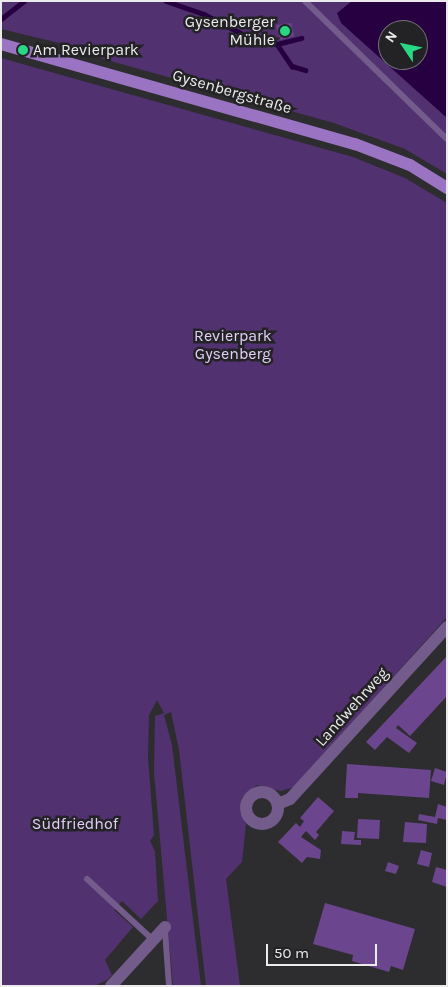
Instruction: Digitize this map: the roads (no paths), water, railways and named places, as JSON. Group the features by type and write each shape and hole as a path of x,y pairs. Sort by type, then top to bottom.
{"street":[{"name":"Gysenbergstraße","path":"1,44 356,144 410,165 447,188"},
{"name":"Landwehrweg","path":"278,804 290,799 447,627"},
{"path":"111,986 165,927"}],"lane":[{"path":"305,1 447,139"},
{"path":"87,879 153,940"},
{"path":"165,927 169,986"}],"waterway":[{"path":"1,19 24,1"},
{"path":"166,1 204,14 258,42 277,44 301,38"},
{"path":"277,44 292,66 305,70"}],"place":[{"name":"Gysenberger Mühle","path":"285,31"},
{"name":"Am Revierpark","path":"23,50"}],"park label":[{"name":"Revierpark Gysenberg","path":"233,345"},
{"name":"Südfriedhof","path":"75,824"}]}
